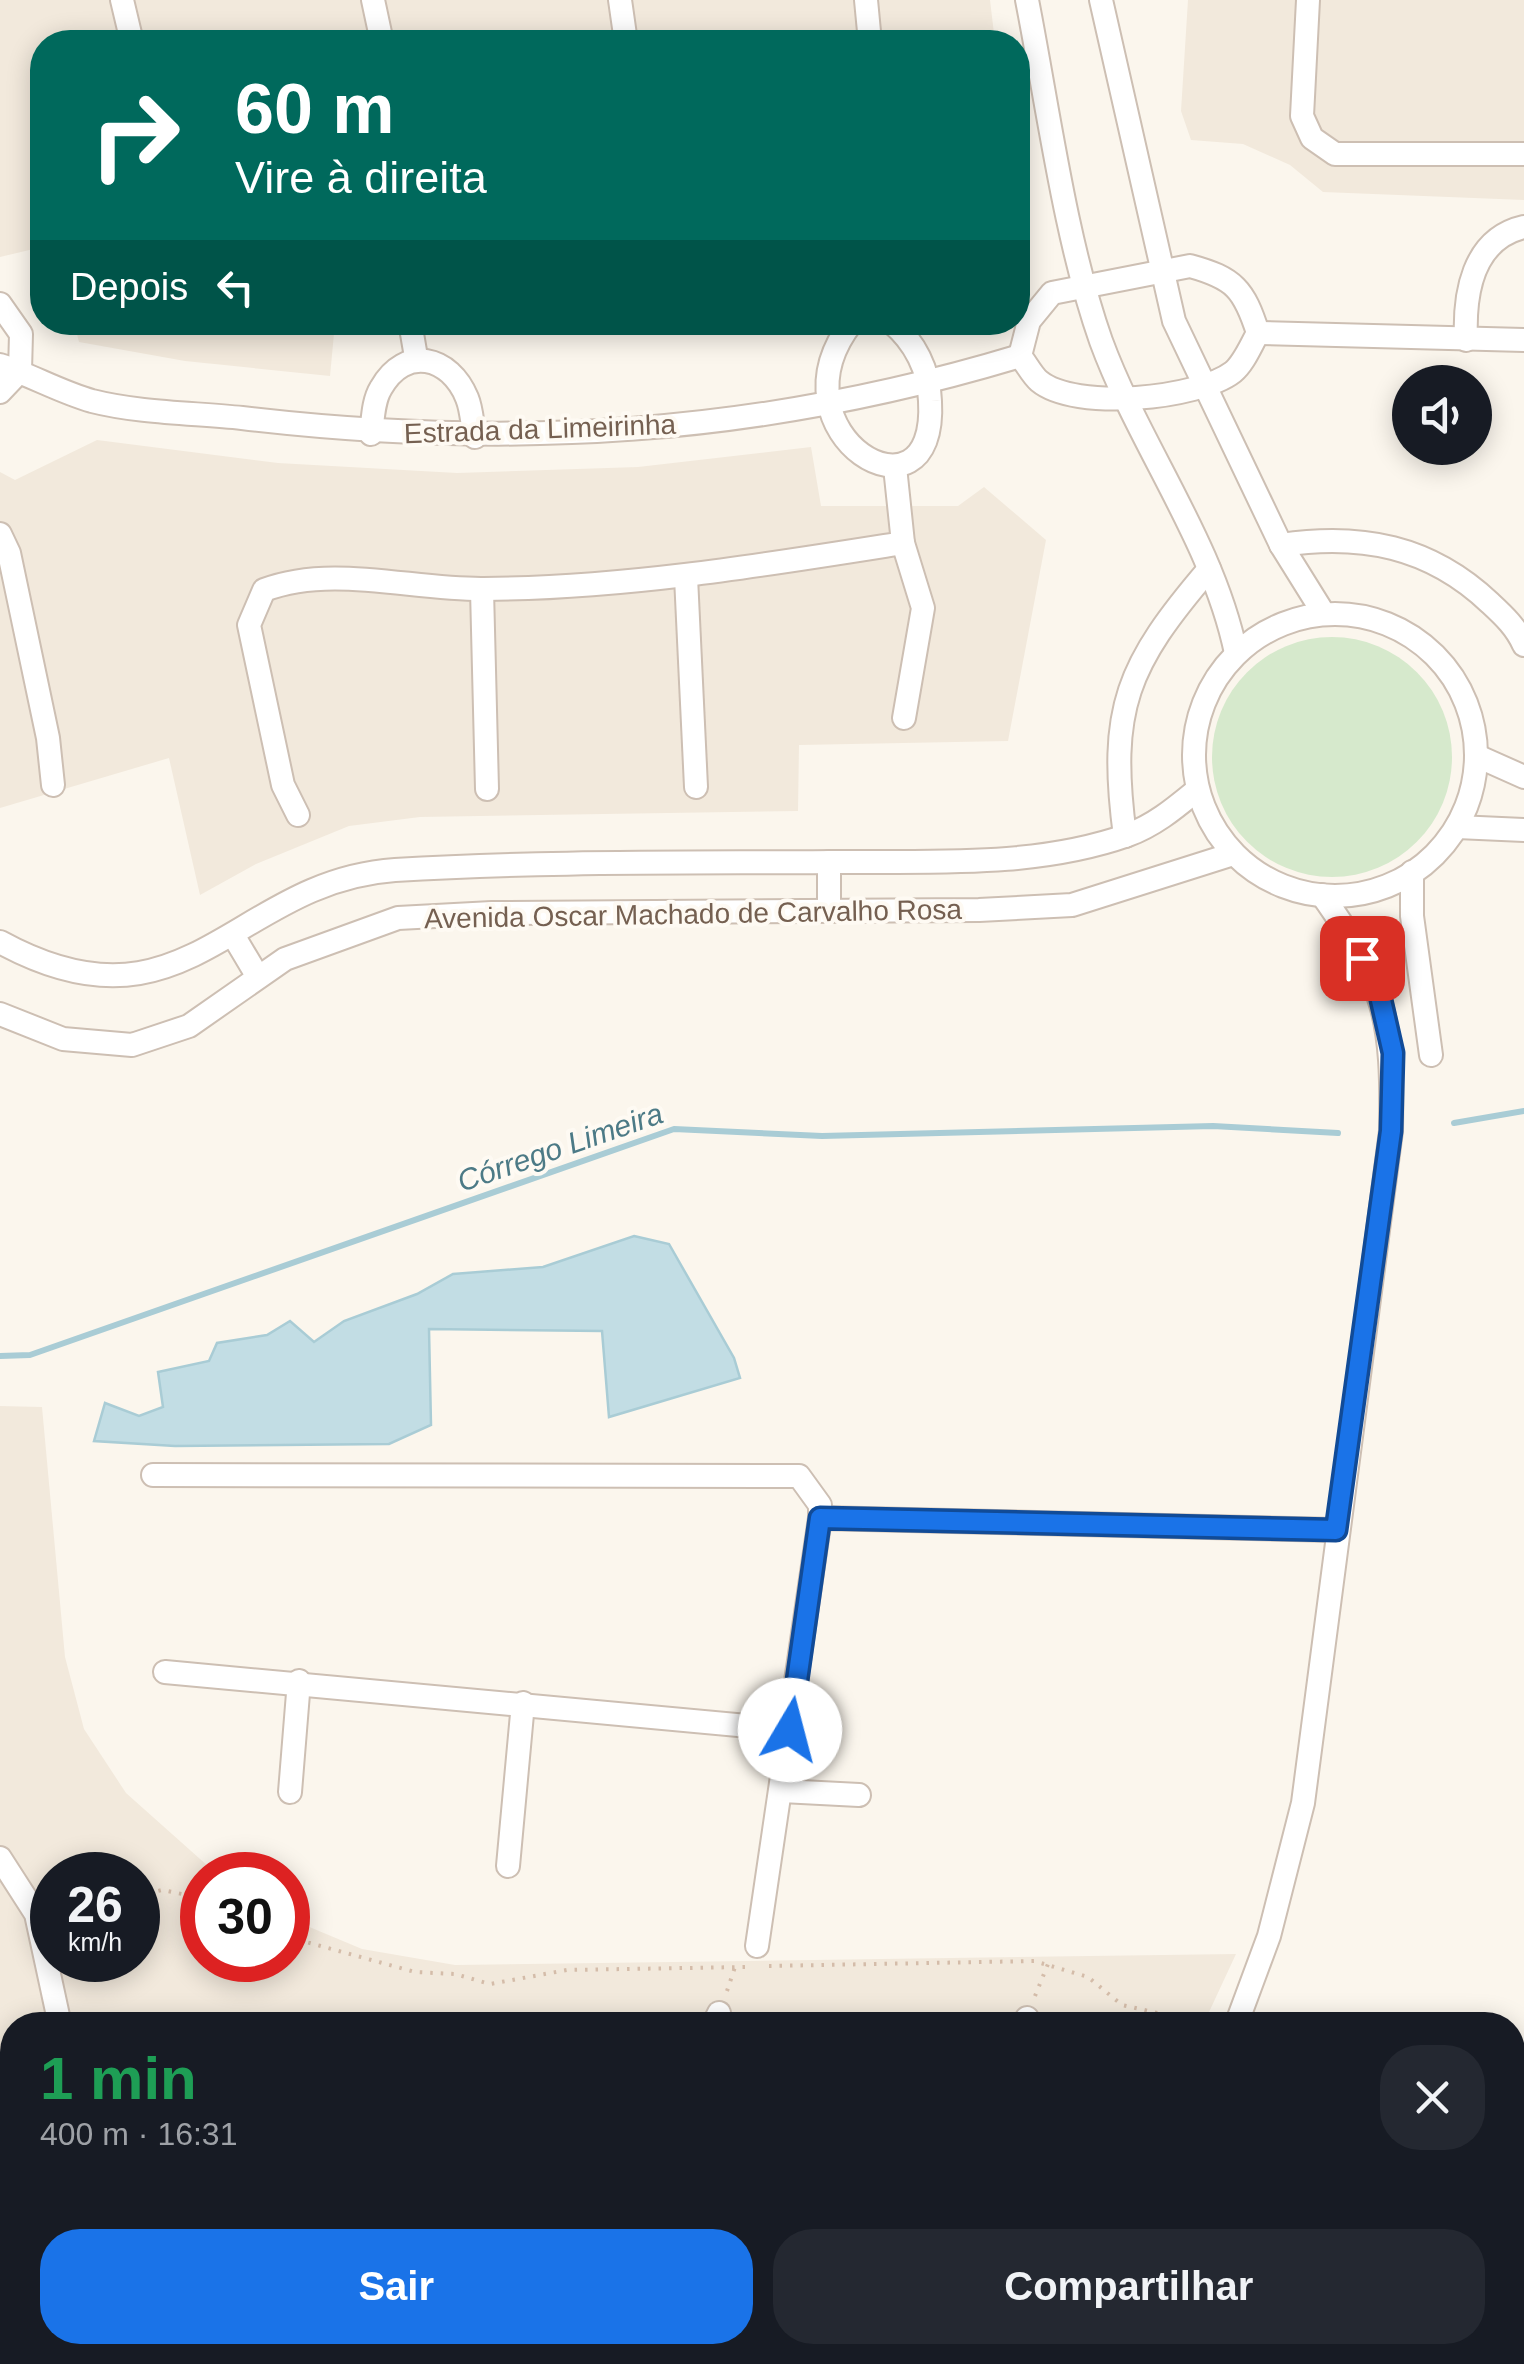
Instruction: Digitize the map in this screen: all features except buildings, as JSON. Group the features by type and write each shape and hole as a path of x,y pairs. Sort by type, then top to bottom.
{"street":[{"path":"122,0 129,30"},
{"path":"373,0 379,30"},
{"path":"620,0 624,30"},
{"path":"866,0 869,30"},
{"path":"1027,0 1085,284 1101,340 1210,569 1228,615 1236,653"},
{"path":"1102,0 1174,321 1281,545 1324,614"},
{"path":"1308,0 1302,116 1312,138 1335,154 1524,154"},
{"path":"1466,340 1464,296 1480,258 1510,230 1524,227"},
{"path":"1026,335 1020,356 1039,381 1072,396 1125,397 1208,387 1236,370 1258,333 1248,300 1224,276 1190,266 1052,293 1030,321"},
{"path":"0,304 21,334 0,392"},
{"path":"1258,333 1524,340"},
{"path":"412,335 416,357"},
{"path":"843,335 836,346 829,405 850,448 871,464 895,467 918,452 932,427 930,383 906,335"},
{"name":"Estrada da Limeirinha","path":"10,368 92,401 371,434 474,437 640,430 829,405 930,383 1020,356"},
{"path":"371,434 380,388 398,367 416,357 431,360 453,375 468,399 474,437"},
{"path":"895,467 903,543 923,608 904,718"},
{"path":"0,534 13,571 48,738 53,785"},
{"path":"1281,545 1320,539 1396,546 1460,574 1516,628 1524,644"},
{"path":"298,815 283,784 249,625 264,590 297,578 482,590 686,577 903,543"},
{"path":"1125,836 1118,788 1118,727 1138,664 1173,612 1210,569"},
{"path":"686,577 696,787"},
{"path":"482,590 487,790"},
{"path":"1324,614 1374,618 1408,632 1437,656 1459,685 1473,719 1477,756 1472,792 1457,827 1434,856 1412,872 1370,892 1322,895 1296,891 1262,876 1233,854 1211,824 1197,790 1193,753 1198,716 1213,682 1236,653 1266,631 1324,614"},
{"path":"1477,756 1524,777"},
{"name":"Avenida Oscar Machado de Carvalho Rosa","path":"0,942 39,963 113,978 171,966 234,935 295,896 384,871 495,864 980,861 1063,852 1125,836 1155,824 1197,790"},
{"path":"1457,827 1524,830"},
{"name":"Avenida Oscar Machado de Carvalho Rosa","path":"0,1014 62,1040 132,1045 189,1026 285,959 398,918 492,913 829,911 1072,904 1233,854"},
{"path":"829,862 829,911"},
{"path":"1412,872 1412,916 1432,1054"},
{"path":"1241,2012 1269,1936 1303,1803 1391,1131 1393,1053 1378,987 1322,895"},
{"path":"234,935 258,977"},
{"path":"153,1475 799,1476 820,1505 820,1518 757,1946"},
{"path":"820,1518 1336,1530"},
{"path":"165,1672 790,1730"},
{"path":"290,1792 299,1682"},
{"path":"508,1866 523,1703"},
{"path":"782,1790 859,1795"},
{"path":"0,1858 36,1914 57,2012"}],"path":[{"path":"310,1943 414,1972 455,1974 490,1984 567,1970 1048,1964 1088,1978 1122,2005 1153,2012"},
{"path":"1029,2012 1048,1964"},
{"path":"718,2012 734,1967"}],"shaded area":[{"path":"0,0 990,0 994,30 30,30 30,250 0,257"},
{"path":"1188,0 1524,0 1524,200 1323,192 1290,165 1243,144 1191,140 1181,111"},
{"path":"77,335 334,335 330,376 185,361 79,342"},
{"path":"97,440 278,463 457,473 638,467 811,447 821,506 958,506 984,487 1046,540 1008,741 799,745 798,811 420,817 349,826 256,864 200,895 169,758 0,808 0,472 15,480"},
{"path":"0,1406 42,1407 65,1657 84,1729 126,1793 192,1852 180,1852 180,1982 310,1982 310,1927 362,1949 455,1965 1236,1954 1209,2012 0,2012"}],"green space":[{"path":"1332,637 1378,646 1417,672 1443,711 1452,757 1443,803 1417,842 1378,868 1332,877 1286,868 1247,842 1221,803 1212,757 1221,711 1247,672 1286,646"}],"water":[{"path":"634,1236 669,1244 734,1358 740,1378 609,1417 602,1331 429,1329 431,1425 389,1444 175,1446 94,1441 105,1403 139,1416 163,1407 158,1372 209,1361 217,1343 267,1335 290,1321 314,1342 344,1321 417,1294 453,1274 543,1267"}],"waterway":[{"name":"Córrego Limeira","path":"1454,1123 1524,1111"},
{"name":"Córrego Limeira","path":"0,1356 30,1355 674,1129 822,1136 1213,1126 1338,1133"}],"route":[{"path":"790,1730 820,1518 1336,1530 1391,1131 1393,1053 1378,987 1362,958"}]}
